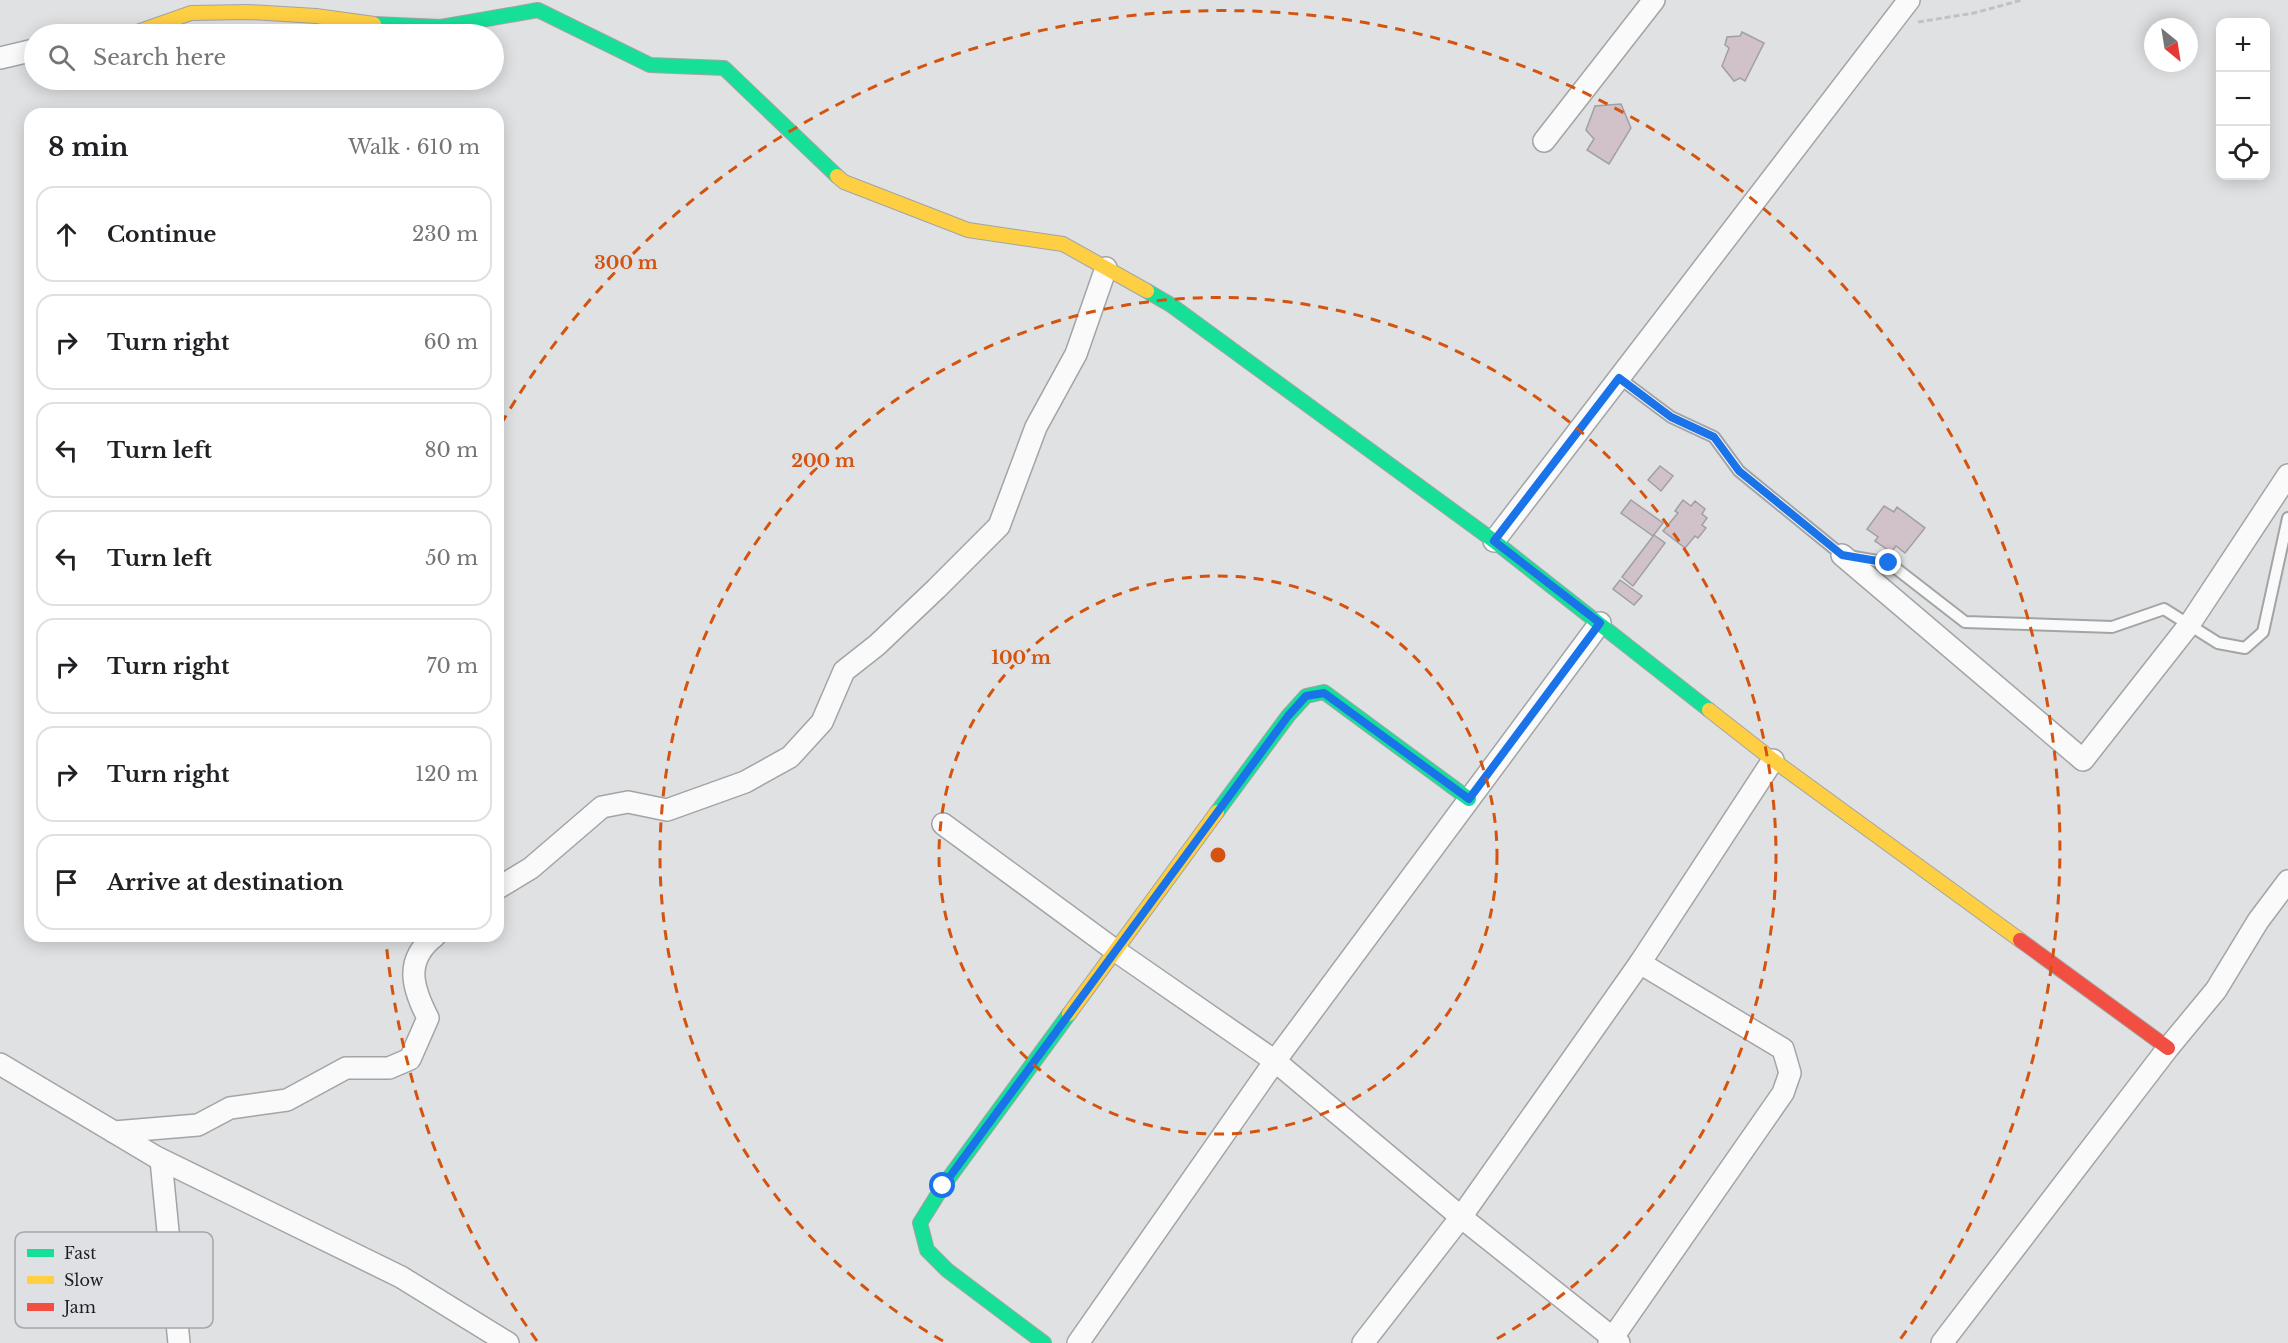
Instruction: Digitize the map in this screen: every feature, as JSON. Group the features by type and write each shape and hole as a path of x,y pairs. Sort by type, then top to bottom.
{"street":[{"path":"1544,141 1654,0"},
{"path":"1494,541 1909,0"},
{"path":"458,24 538,10 650,65 724,68 844,182 968,230 1063,244 1171,305 1494,541 1773,760 2168,1048"},
{"path":"160,24 191,13 248,12 315,16 375,24"},
{"path":"0,58 24,53"},
{"path":"504,884 531,868 602,807 628,802 667,810 745,782 790,757 822,722 844,671 877,645 999,526 1036,427 1076,354 1106,268"},
{"path":"1842,555 2083,760 2189,625 2288,476"},
{"path":"1078,1343 1275,1061 1600,623"},
{"path":"1044,1343 947,1270 927,1250 920,1223 943,1186 1288,716 1306,696 1324,693 1469,799"},
{"path":"1363,1343 1461,1217 1640,963 1773,760"},
{"path":"943,824 1116,951 1275,1061 1461,1217 1614,1341 1783,1093 1790,1073 1783,1049 1640,963"},
{"path":"1941,1343 2168,1048 2216,990 2258,921 2288,881"},
{"path":"114,1132 198,1125 230,1108 287,1100 346,1068 389,1068 410,1059 428,1018 417,997 414,969 421,947 427,942"},
{"path":"0,1064 161,1160 401,1277 508,1343"},
{"path":"161,1160 168,1232"},
{"path":"178,1328 179,1343"}],"lane":[{"path":"1619,378 1671,417 1714,437 1739,471 1842,555 1889,563 1965,622 2112,627 2164,609 2218,643 2245,648 2263,632 2288,518"}],"path":[{"path":"1889,27 1974,13 2022,0"}],"building":[{"path":"1742,32 1764,43 1745,81 1740,78 1734,81 1722,66 1729,48 1725,45 1727,37 1740,36"},
{"path":"1621,104 1631,128 1609,164 1587,150 1594,139 1586,130 1595,106"},
{"path":"1660,466 1673,476 1661,491 1648,480"},
{"path":"1631,500 1663,523 1653,536 1621,513"},
{"path":"1683,500 1691,506 1695,501 1705,509 1702,514 1707,518 1702,525 1706,528 1685,548 1663,531 1678,513 1675,511"},
{"path":"1884,506 1894,512 1897,507 1925,528 1905,553 1896,546 1891,552 1875,541 1878,537 1867,529"},
{"path":"1654,535 1665,543 1633,586 1622,577"},
{"path":"1620,580 1642,596 1634,605 1613,589"}],"traffic: fast":[{"path":"458,24 538,10 650,65 724,68 837,176"},
{"path":"1147,291 1171,305 1494,541 1709,710"},
{"path":"1217,812 1288,716 1306,696 1324,692 1469,799"},
{"path":"1044,1343 947,1270 927,1250 920,1223 943,1186 1069,1014"}],"traffic: slow":[{"path":"160,24 191,13 248,12 316,16 374,24"},
{"path":"837,176 844,182 968,230 1063,244 1147,291"},
{"path":"1709,710 1773,760 2020,940"},
{"path":"1069,1014 1217,812"}],"traffic: jam":[{"path":"2020,940 2168,1048"}],"route":[{"path":"943,1186 1288,716 1306,696 1324,693 1469,799 1600,623 1494,541 1619,378 1671,417 1714,437 1739,471 1842,555 1889,563"}]}
